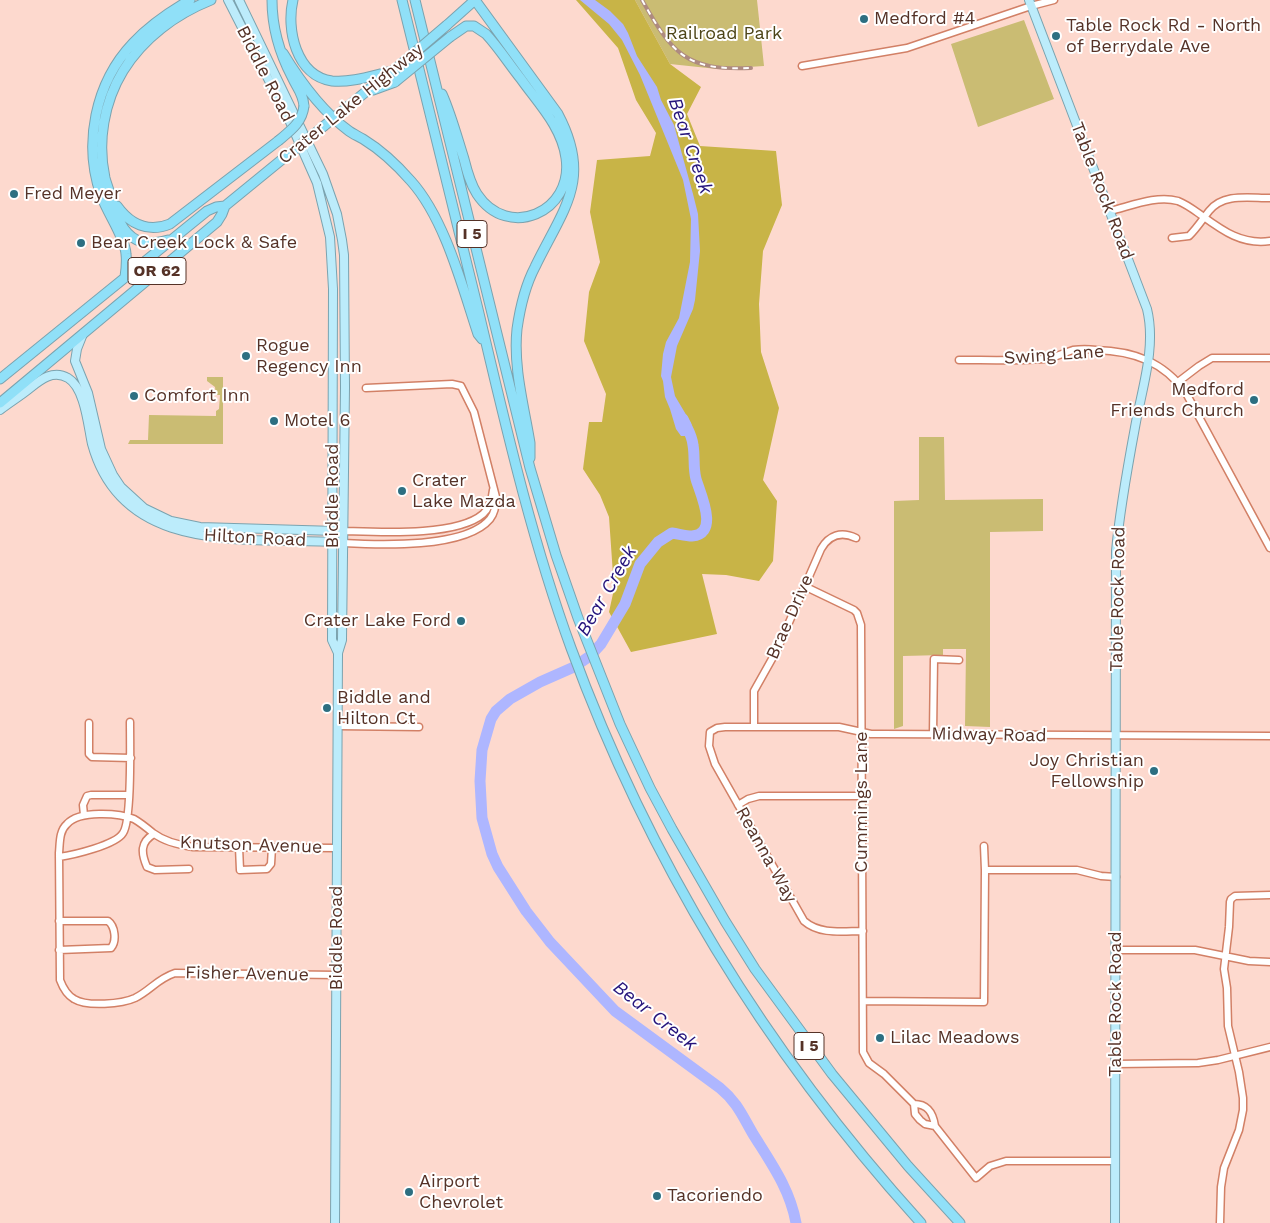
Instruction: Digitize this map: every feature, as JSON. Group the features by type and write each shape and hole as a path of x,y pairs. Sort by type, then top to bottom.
{"highway":[{"path":"124,277 126,264 125,248 101,197 94,165 93,142 96,116 106,84 124,53 152,25 190,0"},
{"path":"171,240 145,242 132,237 120,222 111,198 103,165 102,143 105,114 116,84 132,57 153,36 171,22 211,0"},
{"path":"111,198 130,221 145,227 161,227 178,219 298,124 304,106 302,94 292,78 274,26 272,0"},
{"path":"293,0 291,16 293,39 299,56 313,72 324,79 340,81 393,71"},
{"path":"396,0 407,24"},
{"name":"I 5","path":"402,0 530,517 564,626 611,747 664,861 713,947 770,1035 827,1112 890,1189 921,1223"},
{"name":"I 5","path":"415,0 530,468 556,555 578,618 600,675 650,788 705,888 755,969 832,1074 902,1159 960,1223"},
{"path":"475,0 558,114 568,133 574,157 574,178 567,204 534,268 527,286 517,330 516,355 530,443 530,468"},
{"name":"Crater Lake Highway","path":"0,403 217,222 225,206 393,71 475,0"},
{"path":"366,92 396,82 450,37 466,26 474,26 486,34 552,122 564,148 567,171 563,188 559,197 549,207 532,216 518,218 497,212 477,194 471,182 448,108 433,74"},
{"path":"283,53 296,73 334,118 349,131 392,161 419,191 438,224 459,277 478,334 486,344"},
{"name":"Crater Lake Highway","path":"0,378 207,211 225,206"}],"main road":[{"name":"Biddle Road","path":"228,0 309,164 317,183 328,223 333,289 332,640 338,652"},
{"name":"Biddle Road","path":"239,0 323,174 340,228 344,255 342,640 338,652 335,1223"},
{"name":"Table Rock Road","path":"1030,3 1148,309 1151,333 1148,361 1122,495 1116,551 1115,1223"},
{"name":"Hilton Road","path":"84,331 76,349 75,361 77,368 88,392 96,432 106,462 121,487 132,498 157,515 171,521 200,527 343,531"},
{"name":"Hilton Road","path":"0,410 42,379 53,374 69,378 80,391 94,449 104,474 119,495 140,513 153,521 174,529 213,538 343,543"}],"street":[{"path":"802,66 907,48 1030,3 1054,0"},
{"path":"1172,238 1189,236 1216,204 1225,200 1269,198"},
{"path":"1110,211 1163,200 1178,202 1232,236 1258,243 1270,241"},
{"name":"Swing Lane","path":"959,360 1054,358 1074,350 1089,349 1109,350 1137,356 1161,368 1178,382 1193,405 1270,548"},
{"path":"1178,382 1212,358 1270,358"},
{"path":"343,543 416,544 469,533 477,530 490,518 496,503 474,412 461,386 452,384 366,388"},
{"path":"343,531 417,532 452,527 483,514 491,502 493,489"},
{"name":"Brae Drive","path":"754,726 754,691 777,650 821,548 828,539 841,534 849,534 856,538"},
{"name":"Cummings Lane","path":"804,586 848,607 857,613 860,620 863,1052 869,1063 884,1074 914,1104"},
{"path":"933,734 934,659 959,660"},
{"path":"59,857 84,852 118,838 124,833 127,817 131,758 130,722"},
{"path":"89,724 90,754 92,757 131,758"},
{"path":"338,726 418,727"},
{"name":"Midway Road","path":"710,732 721,727 754,726 839,727 871,734 1270,736"},
{"name":"Reanna Way","path":"710,732 712,758 804,922 826,931 863,931"},
{"path":"59,920 108,920 113,926 114,941 111,948 59,950 59,920 59,857 61,833 67,823 84,815 83,805 87,796 129,795"},
{"path":"738,805 748,799 759,796 862,796"},
{"name":"Knutson Avenue","path":"84,815 102,814 127,817 141,823 154,834 178,845 337,848"},
{"path":"154,834 144,842 144,860 147,867 154,870 189,869"},
{"path":"863,1001 984,1002 984,846"},
{"path":"239,847 240,870 267,869 271,864 272,847"},
{"path":"985,870 1077,870 1101,876 1116,877"},
{"path":"1220,1223 1221,1187 1224,1168 1243,1110 1242,1092 1226,1012 1227,988 1224,968 1230,927 1231,898 1240,895 1270,895"},
{"name":"Fisher Avenue","path":"59,950 60,980 66,992 75,1000 85,1002 117,1003 127,1001 135,998 164,976 175,973 337,975"},
{"path":"1116,950 1195,950 1249,961 1270,962"},
{"path":"1115,1064 1181,1064 1218,1060 1270,1047"},
{"path":"935,1126 925,1124 920,1120 916,1114 914,1104 922,1104 929,1110 933,1116 935,1126 976,1178 990,1166 1006,1161 1115,1161"}],"green space":[{"name":"Railroad Park","path":"635,0 757,0 764,66 717,69 670,64"},
{"path":"1024,20 1054,99 978,127 951,44"},
{"path":"207,377 223,377 223,444 128,444 130,440 148,440 149,415 216,416 216,411 219,409 220,395 216,395 215,387 207,381"},
{"path":"919,437 944,437 945,500 1043,499 1043,531 990,532 990,727 965,726 966,649 943,649 943,655 903,656 903,726 894,729 894,501 919,500"}],"shaded area":[{"path":"576,0 635,0 670,64 701,87 687,114 700,146 776,151 782,205 763,251 759,304 761,352 779,408 763,480 777,501 773,561 759,581 726,575 702,574 717,634 631,652 609,612 614,589 609,517 600,495 583,469 589,422 602,422 606,394 584,341 589,292 600,262 590,212 597,160 650,156 656,133 636,100 618,48"}],"water":[{"path":"580,0 595,0 623,24 628,33 637,56 657,87 661,100 674,125 698,214 700,251 695,300 677,346 671,377 675,396 691,423 693,431 687,436 681,436 676,429 665,397 661,376 666,342 679,318 690,262 691,219 683,180 640,75 622,40 609,24"}],"waterway":[{"name":"Bear Creek","path":"683,419 694,449 695,475 706,512 707,521 705,528 700,534 692,536 672,533 658,542 640,564 625,604 601,644 590,656 574,667 540,682 510,699 496,711 491,719 482,750 480,781 482,818 492,854 498,867 526,911 550,942 615,1011 720,1088 735,1104 785,1188 796,1223"}],"railway":[{"path":"642,0 662,33 672,46 683,55 695,62 710,66 751,68"}],"place":[{"name":"Medford #4","path":"864,19"},
{"name":"Table Rock Rd - North of Berrydale Ave","path":"1056,36"},
{"name":"Fred Meyer","path":"14,194"},
{"name":"Bear Creek Lock & Safe","path":"81,243"},
{"name":"Rogue Regency Inn","path":"246,356"},
{"name":"Comfort Inn","path":"134,396"},
{"name":"Medford Friends Church","path":"1254,400"},
{"name":"Motel 6","path":"274,421"},
{"name":"Crater Lake Mazda","path":"402,491"},
{"name":"Crater Lake Ford","path":"461,621"},
{"name":"Biddle and Hilton Ct","path":"327,708"},
{"name":"Joy Christian Fellowship","path":"1154,771"},
{"name":"Lilac Meadows","path":"880,1038"},
{"name":"Airport Chevrolet","path":"409,1192"},
{"name":"Tacoriendo","path":"657,1196"}]}
